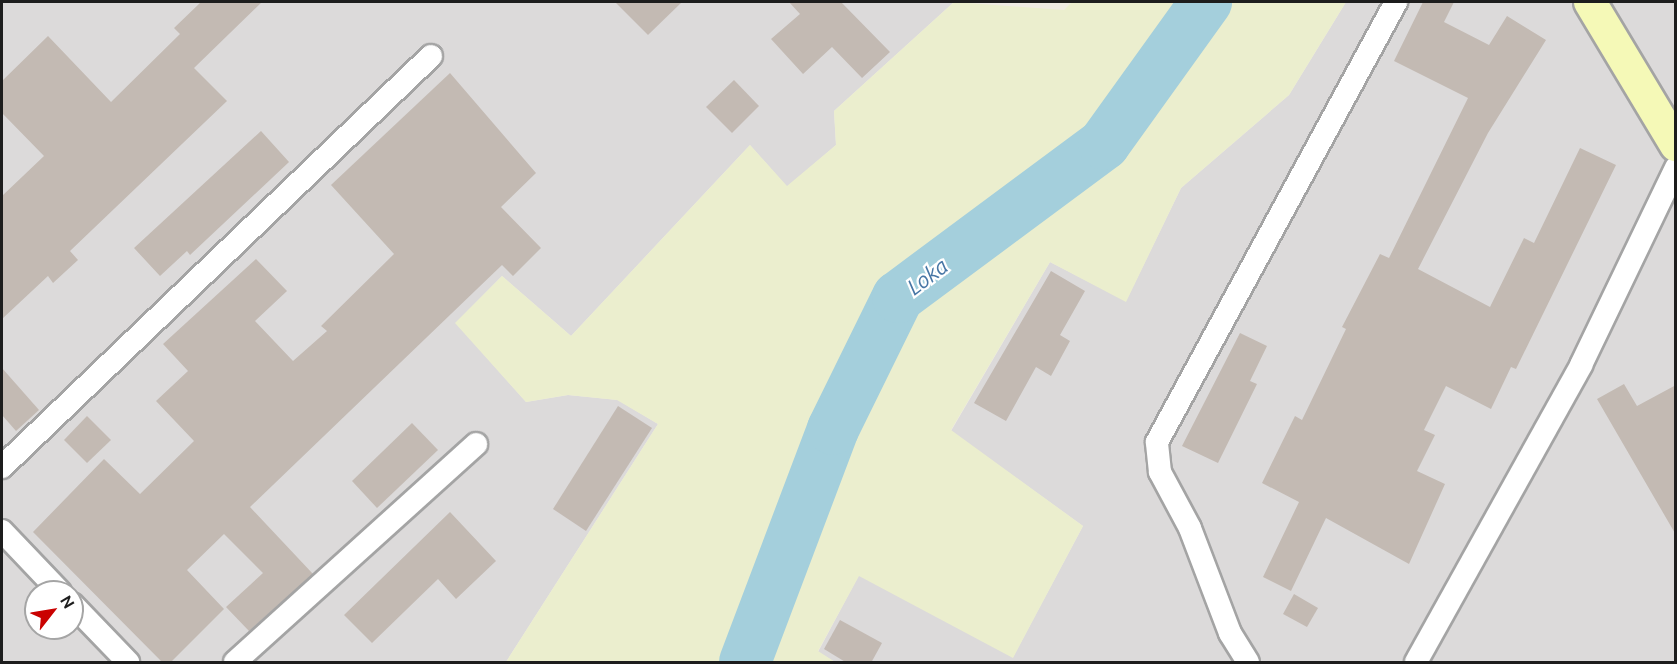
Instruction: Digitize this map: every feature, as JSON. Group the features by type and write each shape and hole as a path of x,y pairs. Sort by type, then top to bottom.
{"street":[{"path":"1248,663 1230,633 1190,528 1160,472 1157,442 1396,2"},
{"path":"1593,2 1676,145"},
{"path":"2,467 431,56"},
{"path":"1416,663 1581,365 1676,168"},
{"path":"235,663 476,444"},
{"path":"2,531 49,580"},
{"path":"84,617 128,663"}],"shaded area":[{"path":"2,2 954,2 834,111 836,145 787,187 750,145 571,336 502,276 456,323 526,402 568,395 618,400 658,424 506,662 2,662"},
{"path":"1346,2 1675,2 1675,662 835,662 818,652 859,575 1013,657 1083,526 951,431 1050,262 1126,301 1181,188 1289,95"}],"green space":[{"path":"954,2 1064,10 1072,2 1346,2 1289,95 1181,188 1126,302 1050,262 951,430 1083,526 1013,658 859,576 818,651 835,662 506,662 658,424 617,400 568,395 526,402 455,323 502,276 571,336 750,145 787,186 836,145 834,111"}],"building":[{"path":"201,2 262,2 194,68 227,101 70,251 78,260 53,283 48,276 2,319 2,196 44,156 2,113 2,81 48,36 111,102 180,34 174,28"},
{"path":"615,2 682,2 648,35"},
{"path":"789,2 841,2 890,52 862,78 832,47 803,74 771,39 800,14"},
{"path":"1423,2 1454,2 1444,22 1489,45 1507,16 1546,40 1488,133 1418,269 1490,307 1524,238 1534,243 1580,148 1616,165 1516,369 1511,367 1491,409 1446,386 1424,430 1435,435 1417,471 1445,484 1409,564 1326,518 1291,591 1263,577 1299,502 1262,483 1295,416 1302,420 1346,329 1342,327 1380,254 1389,258 1468,98 1394,61"},
{"path":"450,73 536,173 501,207 541,248 513,276 502,265 250,507 313,574 249,631 226,607 263,573 224,534 187,570 224,609 170,663 163,663 84,583 84,580 81,580 33,532 104,459 140,494 194,441 156,401 188,371 163,344 256,259 287,291 255,321 293,361 327,331 321,326 394,254 331,185"},
{"path":"734,80 759,106 732,133 706,107"},
{"path":"261,131 289,162 190,255 187,251 160,276 134,248"},
{"path":"1051,271 1085,291 1060,335 1070,341 1051,376 1036,367 1006,421 974,403"},
{"path":"1240,333 1267,346 1250,381 1257,384 1218,463 1182,446"},
{"path":"2,368 39,410 16,431 2,415"},
{"path":"1624,384 1637,406 1676,385 1676,535 1597,399"},
{"path":"618,406 652,428 586,531 553,509"},
{"path":"87,416 111,440 87,463 64,440"},
{"path":"412,423 438,450 377,508 352,481"},
{"path":"450,512 496,561 456,599 438,579 372,643 344,615"},
{"path":"1294,594 1318,608 1307,627 1283,614"},
{"path":"840,620 882,643 871,663 847,663 824,649"}],"waterway":[{"name":"Loka","path":"745,662 833,429 898,297 1104,144 1206,2"}]}
